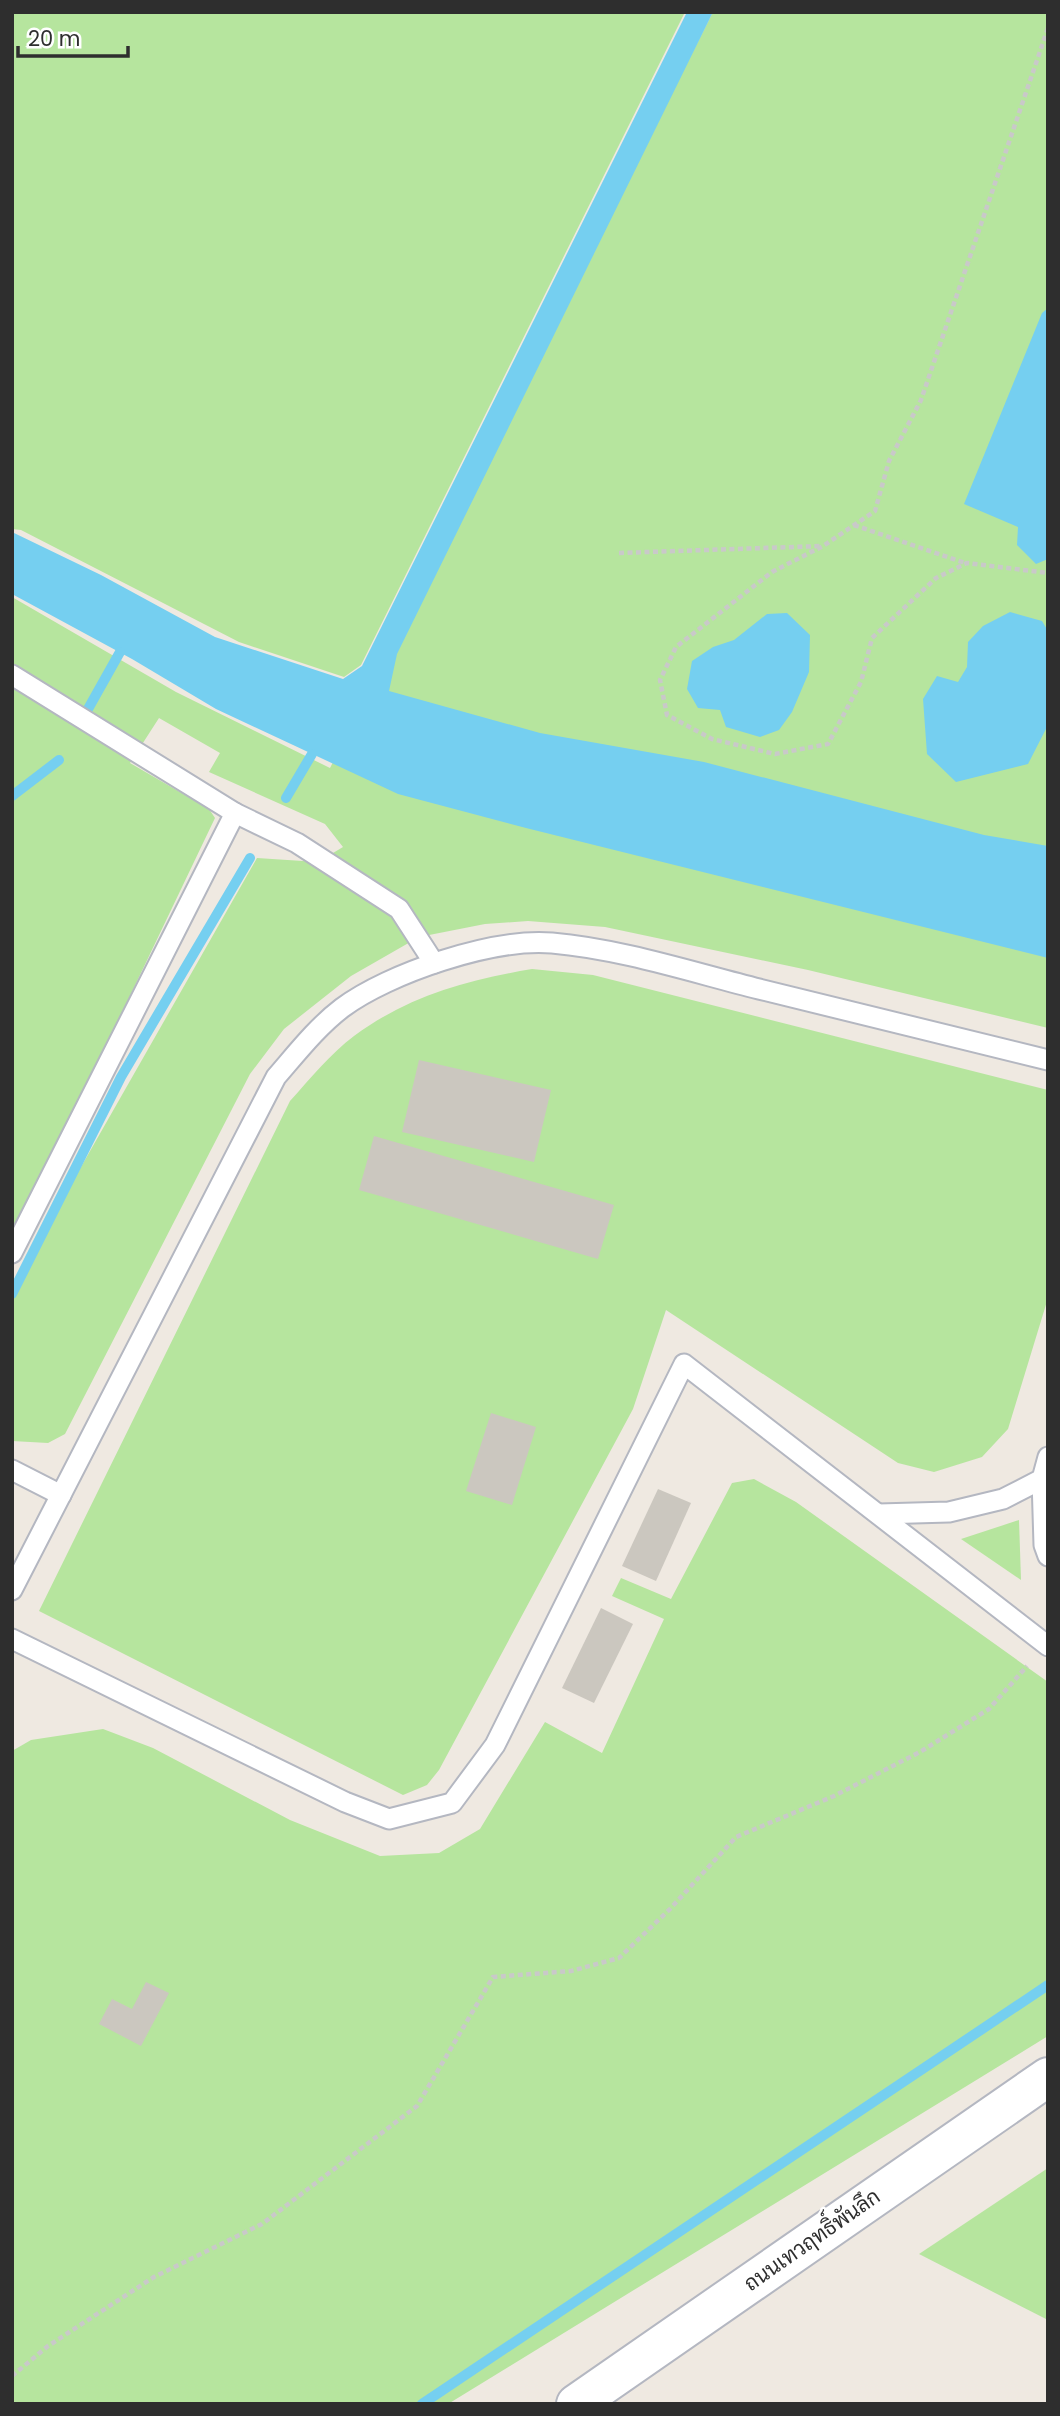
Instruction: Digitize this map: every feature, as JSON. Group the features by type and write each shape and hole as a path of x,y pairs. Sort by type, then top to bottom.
{"street":[{"name":"ถนนเทวฤทธิ์พันลึก","path":"576,2404 1048,2077"}],"lane":[{"path":"12,675 235,813 297,843 399,909 435,963"},
{"path":"12,1252 235,813"},
{"path":"12,1590 276,1077 309,1039 342,1008 393,980 435,963 497,947 550,942 649,961 1048,1060"},
{"path":"12,1640 345,1802 389,1819 453,1803 495,1745 684,1363 1047,1645"},
{"path":"1048,1457 1042,1479 1044,1545 1048,1556"},
{"path":"20,1474 61,1495"},
{"path":"878,1514 949,1512 1003,1499 1042,1479"}],"path":[{"path":"967,563 936,578 872,638 861,682 828,744 775,754 712,739 667,715 660,680 676,648 772,572 823,545 875,511 889,461 921,400 1048,28"},
{"path":"853,525 967,563 1048,573"},
{"path":"620,553 823,545"},
{"path":"12,2376 48,2346 154,2277 262,2224 417,2106 493,1978 571,1971 619,1958 670,1909 736,1837 834,1796 920,1752 989,1709 1047,1645"}],"green space":[{"path":"12,12 685,12 361,665 344,677 239,642 21,530 12,529"},
{"path":"713,12 1048,12 1048,1028 808,970 605,927 528,921 485,924 419,937 351,976 284,1029 250,1074 65,1434 48,1443 12,1441 12,1288 257,858 318,862 343,847 325,824 209,772 220,753 159,718 130,763 209,809 215,818 52,1159 12,1235 12,597 176,692 330,768"},
{"path":"532,969 593,975 1048,1090 1048,1298 1008,1429 982,1457 934,1472 898,1463 666,1310 633,1409 439,1770 427,1785 403,1795 39,1611 290,1101 345,1043 395,1010 461,984"},
{"path":"754,1479 796,1502 1048,1682 1048,2036 448,2404 12,2404 12,1751 31,1740 103,1729 153,1748 290,1820 380,1856 439,1853 480,1829 545,1722 602,1753 664,1619 612,1596 621,1578 671,1599 732,1483"},
{"path":"1019,1520 1021,1580 961,1539"},
{"path":"1048,2168 1048,2320 919,2254"}],"water":[{"path":"687,12 713,12 397,654 389,691 540,733 704,762 984,835 1048,846 1048,958 398,794 216,709 132,659 12,594 12,532 101,575 215,637 343,679 362,666"},
{"path":"1048,308 1048,559 1036,564 1017,545 1018,527 964,504 1042,313"},
{"path":"1010,612 1042,621 1048,631 1048,725 1028,764 956,782 927,754 923,699 937,676 958,682 967,667 968,642 983,626"},
{"path":"787,613 810,635 809,672 792,712 779,730 760,737 726,727 720,710 698,708 687,689 692,661 713,647 734,640 767,614"}],"building":[{"path":"419,1060 551,1090 534,1162 402,1132"},
{"path":"374,1136 614,1205 598,1259 359,1190"},
{"path":"491,1413 536,1427 512,1505 466,1491"},
{"path":"658,1489 691,1503 656,1581 622,1566"},
{"path":"601,1608 633,1624 594,1703 562,1688"},
{"path":"146,1982 169,1993 141,2046 99,2024 112,1999 132,2009"}],"waterway":[{"path":"88,709 120,652"},
{"path":"286,798 312,754"},
{"path":"12,796 59,760"},
{"path":"12,1294 121,1077 250,858"},
{"path":"422,2404 1048,1985"}]}
